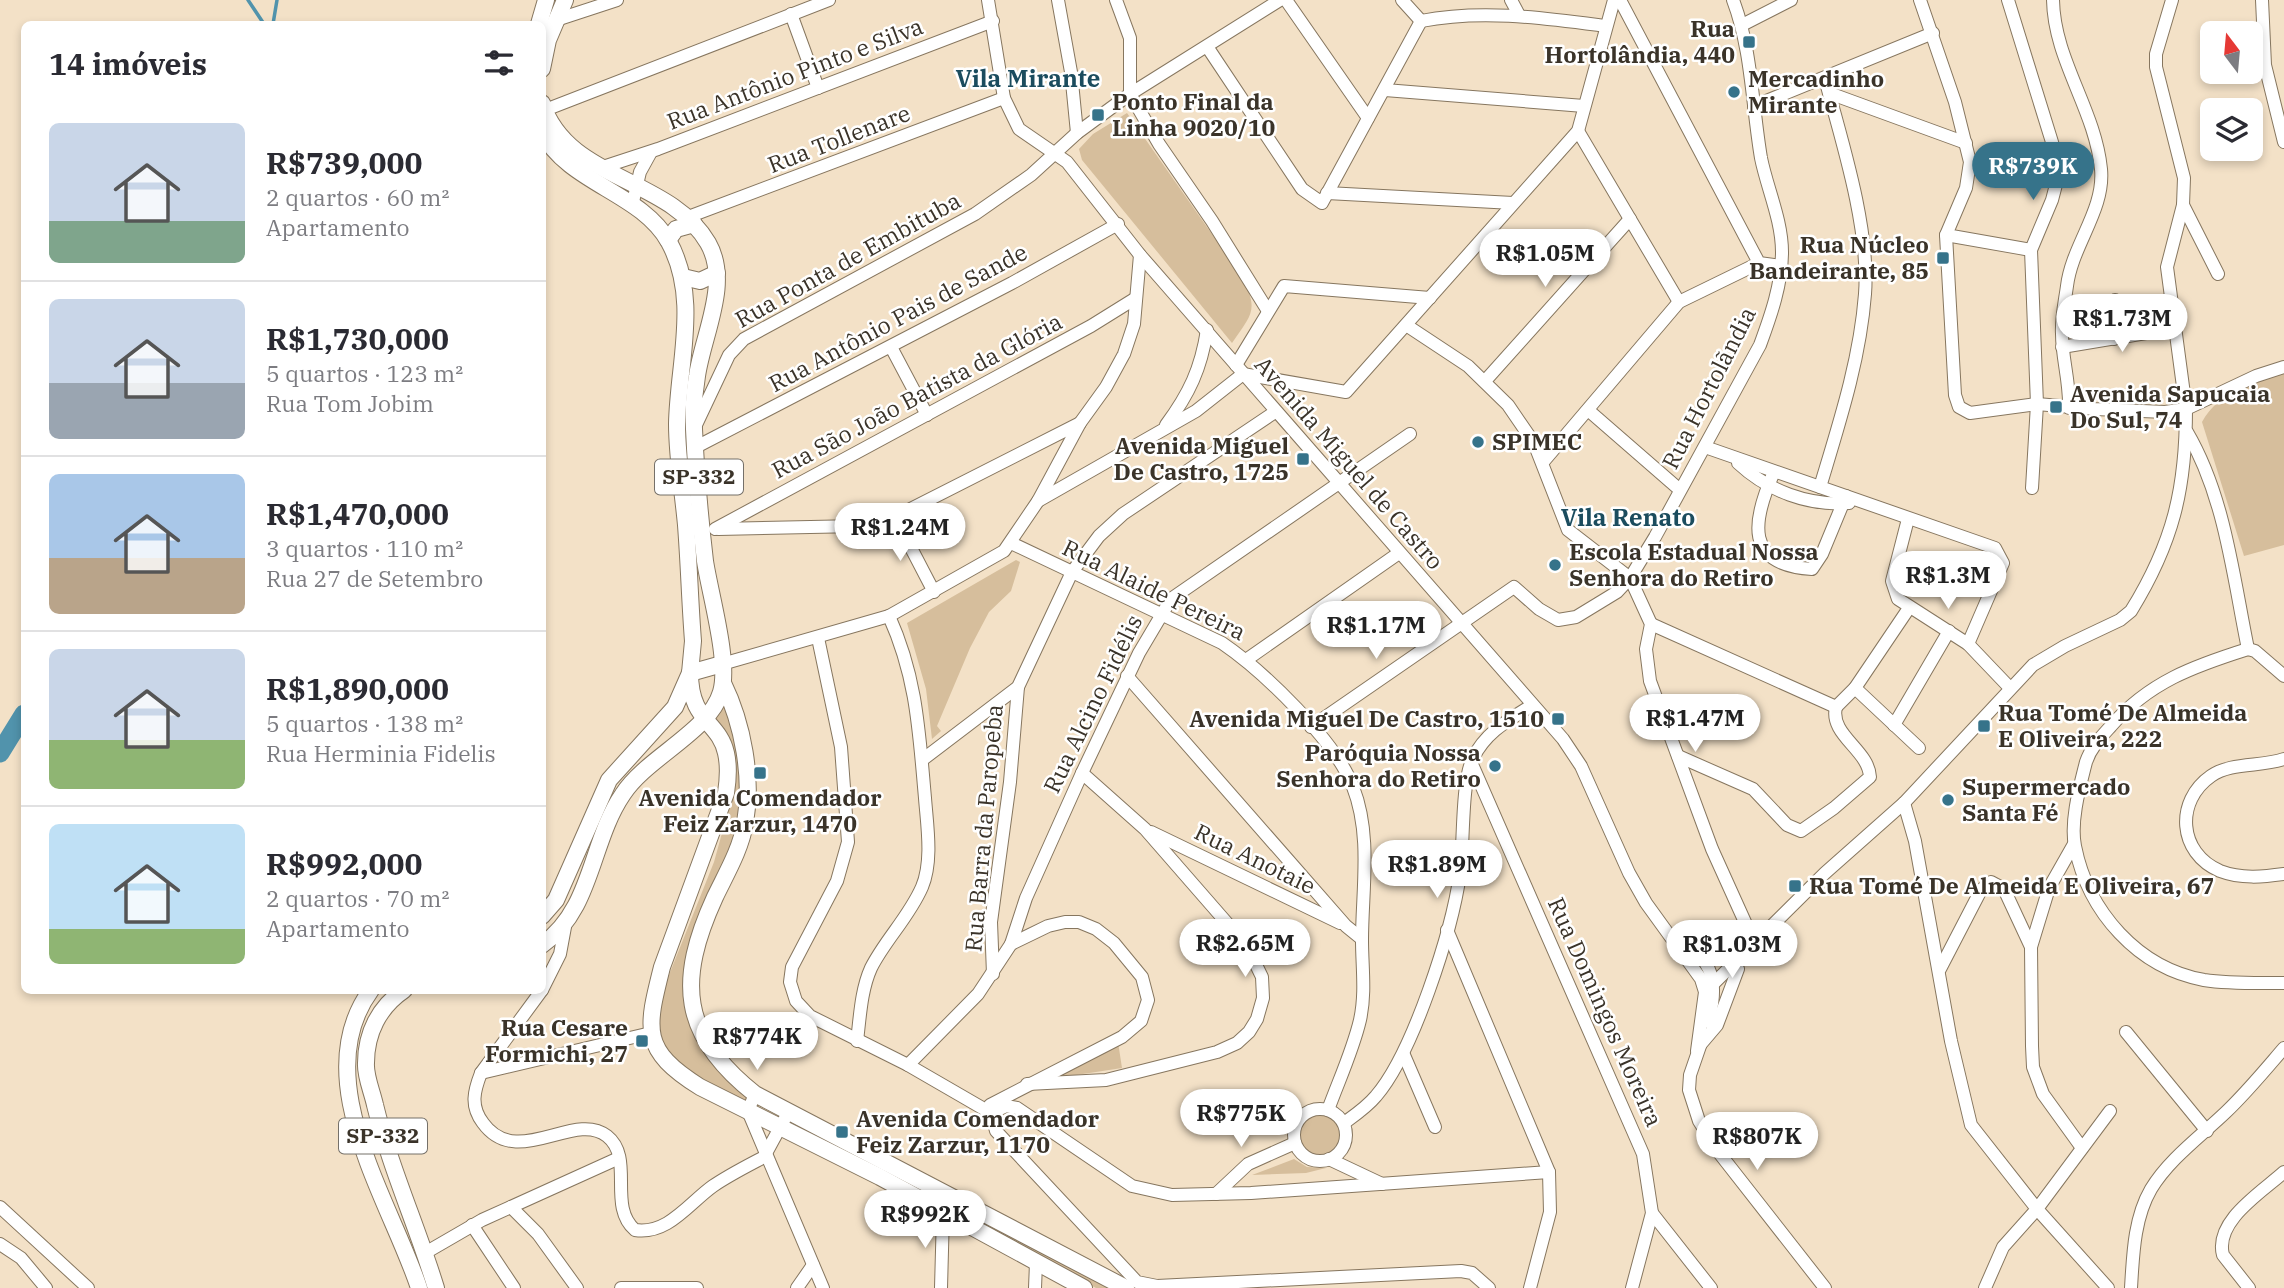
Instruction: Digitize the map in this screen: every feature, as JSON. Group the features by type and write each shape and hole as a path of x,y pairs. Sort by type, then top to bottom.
{"main road":[{"path":"540,21 546,0"},
{"path":"546,55 565,0"},
{"path":"546,110 557,133 600,168 636,186 691,221 708,242 718,273 700,281 683,277"},
{"name":"SP-332","path":"546,137 564,160 632,206 668,240 683,277 687,299 677,425 693,641 690,673 676,707 609,780 556,900 546,911"},
{"path":"668,240 676,229 691,221"},
{"name":"SP-332","path":"718,273 696,377 694,430 709,529 723,683"},
{"path":"722,664 690,673 690,691 702,720 721,742 727,760 726,793 662,967 651,1015 651,1033 659,1054 672,1069 747,1111 1084,1288"},
{"path":"546,942 565,928 583,893 624,792 702,720 718,700 723,683"},
{"path":"723,683 733,702 744,755 748,796 745,825 695,948 691,996 696,1021 721,1065 755,1094 1133,1286"},
{"path":"727,760 744,755"},
{"name":"SP-332","path":"369,994 356,1015 348,1042 356,1126 370,1170 419,1288"},
{"name":"SP-332","path":"399,994 387,1003 376,1019 367,1044 365,1066 382,1132 436,1288"}],"street":[{"path":"556,20 617,0"},
{"path":"546,105 829,0"},
{"name":"Avenida Miguel de Castro","path":"988,0 1004,98 1018,129 1068,162 1140,255 1573,753 1629,873 1646,903 1697,971 1710,995 1689,1090 1699,1121 1720,1154 1825,1288"},
{"path":"1058,0 1071,72 1077,133"},
{"path":"1116,0 1130,38 1130,94 1158,144 1212,221 1268,311"},
{"name":"Rua Ponta de Embituba","path":"694,430 729,355 744,339 975,214 1017,186 1077,133 1130,94 1208,48 1280,0"},
{"path":"1286,0 1368,118"},
{"path":"1402,0 1421,21"},
{"path":"1511,0 1520,15"},
{"path":"1239,370 1346,393 1578,131 1614,0"},
{"path":"1619,0 1759,263"},
{"name":"Rua Hortolãndia","path":"1460,623 1514,587 1550,617 1567,620 1602,603 1630,578 1760,345 1772,315 1781,266 1780,232 1761,158 1742,24 1732,0"},
{"path":"1742,24 1791,0"},
{"path":"1920,0 1933,33 1966,143 1969,177 1945,235 1950,356 1959,408 1970,413 2037,404 2165,412 2186,409 2256,376 2284,367"},
{"path":"2008,0 2056,155 2058,177 2052,200 2031,250 2037,404 2032,488"},
{"path":"2053,0 2061,49 2086,108 2101,169 2099,196 2070,268 2063,315 2062,347 2069,385 2069,408"},
{"path":"1710,995 1715,981 1904,803 2010,688 2046,656 2120,620 2131,611 2175,522 2186,431 2186,409 2167,267 2183,205 2185,178 2156,66 2160,40 2172,0"},
{"path":"2262,0 2265,65 2284,142"},
{"path":"791,14 818,88"},
{"path":"1421,21 1458,16 1520,15 1606,26"},
{"path":"1324,198 1421,21"},
{"name":"Rua Antônio Pinto e Silva","path":"600,168 651,152 993,22"},
{"path":"1754,106 1933,33"},
{"path":"1208,48 1302,189 1324,198 1513,203"},
{"path":"1820,487 1846,402 1865,293 1865,257 1858,219 1825,79"},
{"path":"1385,90 1584,106"},
{"path":"1829,93 1966,143"},
{"name":"Rua Tollenare","path":"691,221 1004,98"},
{"path":"1578,131 1679,302"},
{"name":"Rua Antônio Pinto e Silva","path":"632,206 636,186 651,152"},
{"path":"2183,205 2218,274"},
{"path":"1485,381 1630,219"},
{"name":"Rua Antônio Pais de Sande","path":"696,447 891,347 1118,224"},
{"path":"1945,235 2031,250"},
{"path":"722,664 890,616 974,570 1011,543 1038,501 1080,423 1106,387 1124,354 1134,324 1140,255"},
{"path":"1543,462 1679,302 1759,263 1781,266"},
{"path":"1038,501 1196,411 1239,370 1268,311 1284,286 1430,298"},
{"name":"Rua São João Batista da Glória","path":"709,529 1091,327 1136,298"},
{"path":"2114,339 2115,300"},
{"path":"1406,325 1485,381 1527,430 1543,462 1562,521 1568,530 1630,578 1651,624 1646,665 1708,840 1754,942"},
{"path":"2062,347 2176,328"},
{"path":"1164,428 1194,383 1202,361 1206,330"},
{"path":"891,347 927,415"},
{"path":"1588,410 1680,490"},
{"path":"922,760 1018,687 1072,572 1099,536 1123,514 1275,412"},
{"path":"709,529 859,526 896,519 1080,423"},
{"path":"2186,431 2202,461 2217,507 2248,649"},
{"name":"Rua Alcino Fidélis","path":"908,1065 978,994 1011,944 1026,898 1082,773 1159,614 1178,592 1340,485 1410,434"},
{"path":"1705,447 1820,487 1845,500"},
{"path":"1733,458 1768,486 1805,500 1861,501 1995,548 2003,563 1968,644"},
{"path":"1774,472 1760,509 1757,530 1774,562 1794,568 1812,569 1822,554 1845,500"},
{"path":"896,519 934,592"},
{"path":"1908,519 1892,581 1898,599 1968,644 2010,688"},
{"name":"Rua Alaide Pereira","path":"1011,543 1222,643 1246,660 1311,726 1336,756 1357,799 1363,849 1364,994 1360,1019 1328,1110"},
{"path":"1246,660 1399,553"},
{"path":"1678,756 1754,789 1787,825 1801,831 1870,776 1867,765 1837,725 1836,706 1855,688 1909,608"},
{"path":"857,1041 865,983 872,966 908,916 923,884 928,860 922,760 913,683 890,616"},
{"path":"1311,726 1460,623"},
{"path":"1651,624 1836,706"},
{"path":"1894,725 1949,631"},
{"path":"818,638 838,728 848,842 838,880 797,953 790,982 796,1001 810,1016 908,1065 987,1111 996,1131 1133,1286 1461,1271 1472,1273 1489,1288"},
{"path":"2082,1148 2036,1081 2032,1046 2031,947 2049,888 2074,844 2085,762 2091,749 2119,716 2147,691 2182,671 2248,649 2255,651 2284,676"},
{"path":"1127,676 1346,926 1362,939"},
{"name":"Rua Barra da Paropeba","path":"993,974 992,922 1010,782 1018,687"},
{"path":"1855,688 1919,748"},
{"path":"1343,1123 1377,1096 1404,1055 1447,930 1460,876 1471,762 1495,728 1531,706"},
{"path":"2284,759 2214,773 2196,791 2184,823 2195,851 2219,870 2249,877 2284,874"},
{"name":"Rua Domingos Moreira","path":"1471,762 1632,1125 1648,1172 1652,1213 1632,1288"},
{"path":"1027,1084 1106,1080 1217,1052 1237,1043 1257,1019 1263,998 1262,977 1247,946 1145,829 1082,773"},
{"path":"1904,803 1915,841 1951,1041 1971,1125 2038,1209 2108,1288"},
{"name":"Rua Anotaie","path":"1145,829 1346,926"},
{"path":"2074,844 2093,894 2112,924 2134,950 2158,965 2202,979 2284,983"},
{"path":"1940,969 1981,890 1991,882 2004,889 2031,947"},
{"path":"987,1111 1027,1084 1133,1031 1147,1010 1148,1000 1142,977 1136,967 1096,929 1079,922 1065,922 1011,944"},
{"path":"546,982 560,954 565,928"},
{"path":"1447,930 1549,1172 1550,1212 1530,1288"},
{"name":"Avenida Miguel de Castro","path":"1671,933 1684,941 1708,968 1715,981"},
{"path":"1699,1048 1717,1025 1738,969 1754,942"},
{"path":"1710,995 1738,969"},
{"path":"539,994 481,1073 473,1099 478,1116 495,1137 511,1142 590,1129 606,1134 613,1142 619,1158 624,1215 635,1230 646,1232 661,1228 727,1176 765,1157 789,1111"},
{"name":"Avenida Miguel de Castro","path":"1699,1048 1704,1006 1710,995"},
{"path":"2126,1032 2207,1131"},
{"path":"481,1073 651,1033"},
{"path":"2132,1288 2133,1248 2140,1213 2150,1190 2163,1172 2207,1131 2284,1048"},
{"path":"1404,1055 1435,1128"},
{"path":"755,1094 747,1111 822,1288"},
{"path":"987,1111 1006,1106 1023,1111 1132,1186 1171,1195 1549,1172"},
{"path":"1314,1109 1328,1110 1343,1123 1346,1140 1343,1148 1329,1159 1321,1161 1305,1156 1295,1143 1295,1126 1300,1118 1314,1109"},
{"path":"1985,1288 2003,1247 2038,1209 2109,1111"},
{"path":"1216,1194 1248,1164 1295,1143"},
{"path":"425,1253 472,1225 619,1158"},
{"path":"1329,1159 1382,1184"},
{"path":"2249,1288 2223,1255 2222,1241 2235,1217 2284,1172"},
{"path":"0,1207 88,1288"},
{"path":"511,1207 538,1234 577,1288"},
{"path":"941,1288 943,1213"},
{"path":"1652,1213 1711,1288"},
{"path":"472,1225 514,1288"},
{"path":"0,1244 21,1258 46,1288"},
{"path":"37,1277 53,1257"},
{"path":"1035,1288 1036,1263"},
{"path":"797,1288 813,1265"},
{"path":"621,1288 697,1288"}],"shaded area":[{"path":"1127,113 1242,277 1250,297 1251,312 1232,343 1082,160 1079,149 1093,134"},
{"path":"2284,371 2284,545 2244,556 2202,422 2209,411 2227,396"},
{"path":"1016,560 1020,562 1011,591 989,612 970,648 937,726 941,731 932,739 926,689 907,623"},
{"path":"724,694 741,771 739,832 703,914 694,1030 708,1059 750,1095 745,1105 679,1070 658,1035 658,1009 665,985 714,862 735,786 735,763 709,721"},
{"path":"1118,1042 1122,1068 1037,1081"},
{"path":"1320,1113 1335,1119 1341,1134 1335,1149 1320,1155 1305,1149 1299,1134 1305,1119"},
{"path":"795,1120 1112,1288 1096,1288 791,1128"},
{"path":"1294,1159 1307,1167 1326,1168 1306,1173 1252,1175"}],"waterway":[{"path":"248,0 262,21"},
{"path":"274,21 277,0"},
{"path":"0,753 21,719"}],"place":[{"name":"Rua Hortolândia, 440","path":"1749,42"},
{"name":"Mercadinho Mirante","path":"1734,92"},
{"name":"Ponto Final da Linha 9020/10","path":"1098,115"},
{"name":"Rua Núcleo Bandeirante, 85","path":"1943,258"},
{"name":"Avenida Sapucaia Do Sul, 74","path":"2056,407"},
{"name":"SPIMEC","path":"1478,442"},
{"name":"Avenida Miguel De Castro, 1725","path":"1303,459"},
{"name":"Escola Estadual Nossa Senhora do Retiro","path":"1555,565"},
{"name":"Avenida Miguel De Castro, 1510","path":"1558,719"},
{"name":"Rua Tomé De Almeida E Oliveira, 222","path":"1984,726"},
{"name":"Paróquia Nossa Senhora do Retiro","path":"1495,766"},
{"name":"Avenida Comendador Feiz Zarzur, 1470","path":"760,773"},
{"name":"Supermercado Santa Fé","path":"1948,800"},
{"name":"Rua Tomé De Almeida E Oliveira, 67","path":"1795,886"},
{"name":"Rua Cesare Formichi, 27","path":"642,1041"},
{"name":"Avenida Comendador Feiz Zarzur, 1170","path":"842,1132"}],"district":[{"name":"Vila Mirante","path":"1028,79"},
{"name":"Vila Renato","path":"1628,518"}]}
